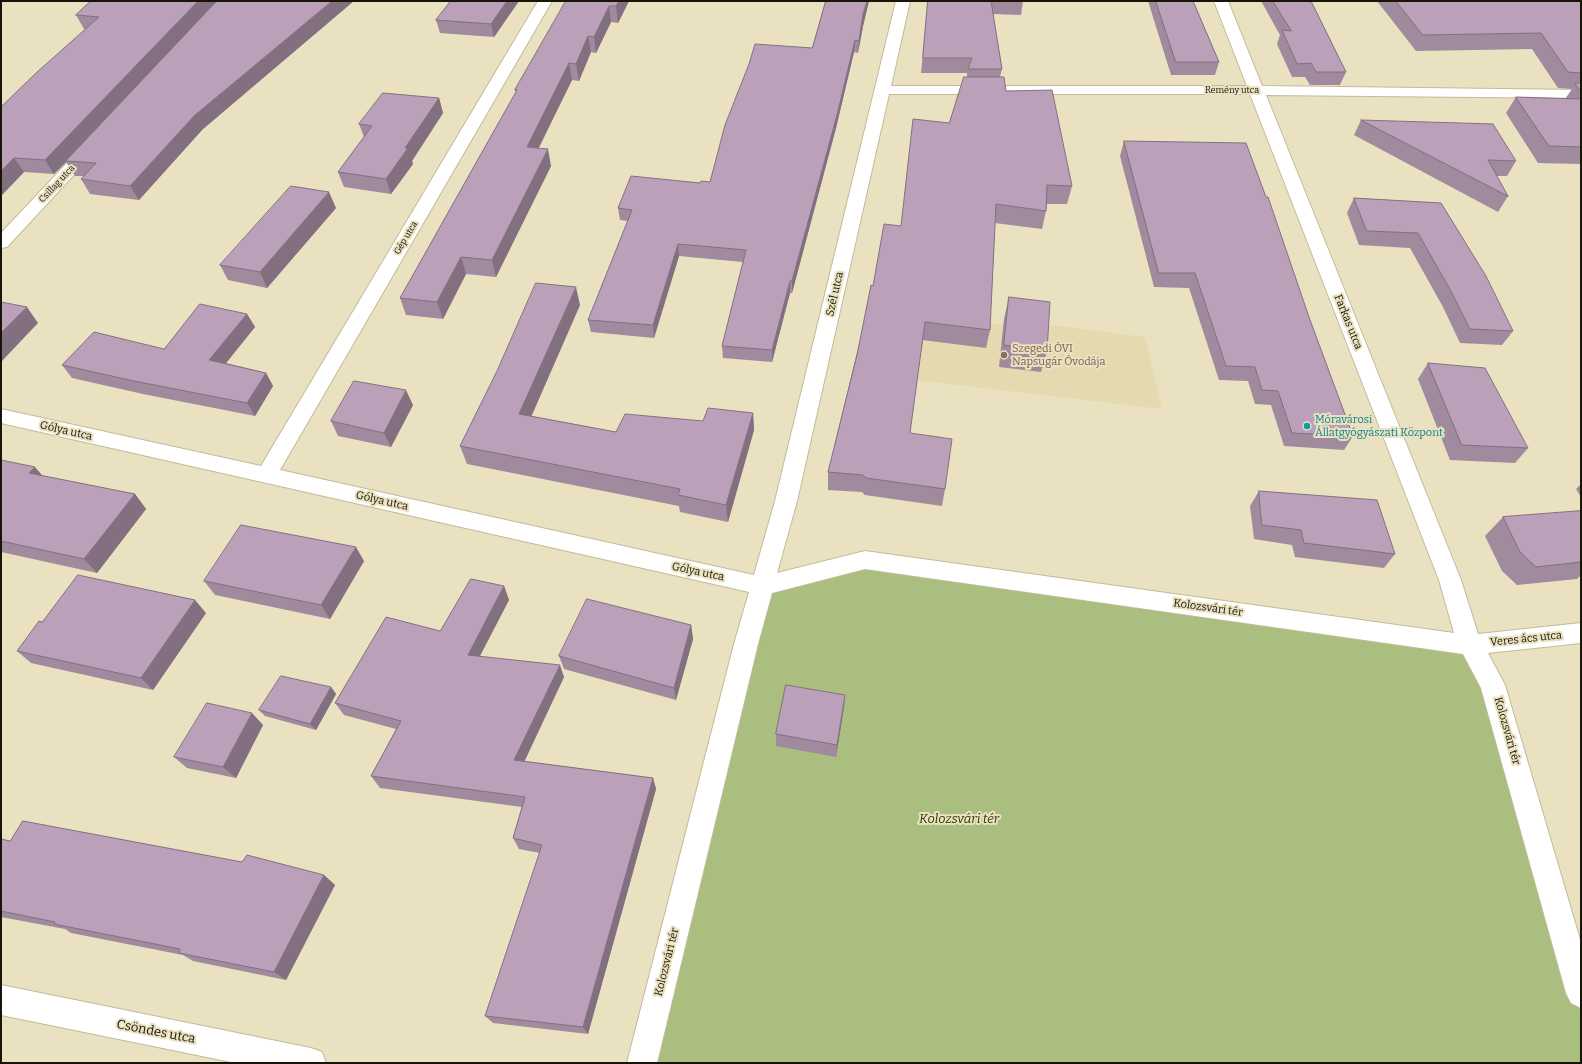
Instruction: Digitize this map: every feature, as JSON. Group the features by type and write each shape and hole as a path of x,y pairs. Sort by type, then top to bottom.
{"street":[{"name":"Gép utca","path":"266,476 545,1"},
{"name":"Szél utca","path":"763,586 786,501 903,1"},
{"name":"Farkas utca","path":"1221,1 1450,580 1470,645"},
{"name":"Remény utca","path":"883,90 1256,90 1581,94"},
{"name":"Csillag utca","path":"1,243 103,134"},
{"name":"Gólya utca","path":"1,416 763,586"},
{"name":"Kolozsvári tér","path":"642,1063 746,644 763,586 865,560 1470,645 1493,685 1499,702 1581,993"},
{"name":"Veres ács utca","path":"1470,645 1581,633"},
{"name":"Csöndes utca","path":"1,1000 311,1063"}],"shaded area":[{"name":"Szegedi ÓVI Napsugár Óvodája","path":"957,319 1003,325 1004,319 1145,337 1162,409 856,373"}],"green space":[{"name":"Kolozsvári tér","path":"865,560 1470,645 1581,993 1581,1063 642,1063 763,586"}],"building":[{"path":"91,1 198,1 45,160 14,158 1,171 1,107 36,73 99,17 76,15"},
{"path":"217,1 332,1 195,115 130,186 81,179 96,163 66,161"},
{"path":"451,1 507,1 491,24 436,20"},
{"path":"566,1 619,1 616,6 609,6 594,37 588,36 576,64 569,63 527,147 548,149 492,260 461,257 437,302 400,298 517,90 515,90"},
{"path":"826,1 867,1 863,14 859,41 855,40 837,115 772,350 722,346 746,250 678,244 653,325 588,320 632,210 618,208 631,176 700,183 701,181 710,182 725,125 749,64 755,44 812,48"},
{"path":"928,1 991,1 1002,69 968,69 972,58 923,58"},
{"path":"1156,1 1193,1 1219,62 1176,62"},
{"path":"1273,1 1311,1 1346,72 1316,72 1311,63 1297,64 1282,30 1291,31"},
{"path":"1396,1 1581,1 1581,73 1568,72 1541,33 1423,35"},
{"path":"964,77 1004,77 1006,91 1052,90 1072,186 1047,185 1046,211 996,204 990,330 925,322 910,433 952,439 945,489 866,478 863,475 828,472 857,355 871,285 873,286 884,224 901,226 913,119 949,123"},
{"path":"1575,83 1581,83 1581,92"},
{"path":"383,93 439,98 405,148 408,148 386,179 338,172 372,126 359,124"},
{"path":"1516,97 1581,99 1581,147 1549,146"},
{"path":"1361,120 1493,124 1516,161 1488,160 1508,196"},
{"path":"1124,141 1246,143 1266,197 1268,197 1310,320 1353,436 1292,433 1278,391 1262,390 1255,367 1226,366 1195,273 1159,273"},
{"path":"291,186 329,192 260,272 220,265"},
{"path":"1354,198 1441,203 1486,276 1513,331 1470,329 1452,293 1418,233 1367,231"},
{"path":"536,283 576,287 519,414 616,432 625,414 703,421 708,408 753,413 726,505 678,495 680,489 460,446 497,371"},
{"path":"1009,297 1050,302 1047,351 1004,345"},
{"path":"1,302 27,307 1,333"},
{"path":"200,304 247,314 209,360 266,373 247,403 62,365 94,332 164,349"},
{"path":"1428,363 1485,368 1528,448 1462,445"},
{"path":"354,381 406,390 384,433 331,421"},
{"path":"1,460 35,467 29,473 135,494 84,559 1,541"},
{"path":"1259,491 1377,500 1395,554 1304,543 1301,530 1262,525"},
{"path":"1581,511 1581,562 1536,567 1520,552 1503,517"},
{"path":"241,525 356,547 321,605 204,581"},
{"path":"78,575 195,600 141,678 17,651 39,621 42,622"},
{"path":"471,579 504,586 468,655 560,665 514,760 653,778 583,1027 485,1016 542,845 513,838 525,797 371,776 401,721 335,703 386,617 440,631"},
{"path":"587,599 691,625 674,688 559,656"},
{"path":"281,676 331,687 310,724 259,710"},
{"path":"786,685 845,695 837,745 776,734"},
{"path":"207,703 252,713 223,767 174,757"},
{"path":"23,821 242,862 247,855 324,875 274,972 179,953 180,949 54,924 55,922 1,911 1,839 10,841"}],"place":[{"name":"Szegedi ÓVI Napsugár Óvodája","path":"1004,355"},
{"name":"Móravárosi Állatgyógyászati Központ","path":"1307,426"}]}
